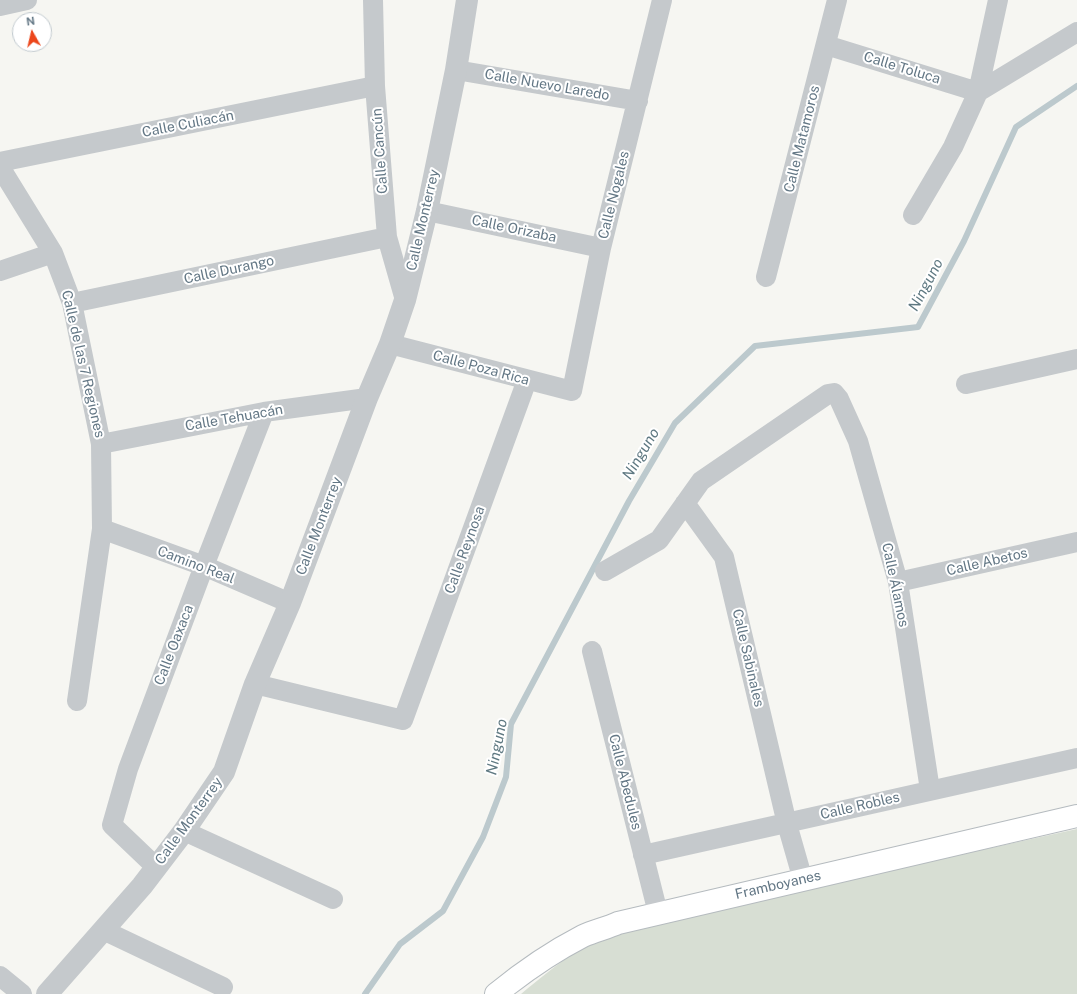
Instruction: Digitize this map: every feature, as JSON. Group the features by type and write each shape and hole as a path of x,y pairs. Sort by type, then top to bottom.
{"main road":[{"name":"Framboyanes","path":"496,994 537,963 585,936 618,923 1077,816"}],"street":[{"path":"0,6 27,0"},
{"name":"Calle Cancún","path":"373,0 375,86 387,237 405,300"},
{"name":"Calle Monterrey","path":"47,994 142,886 184,831 224,772 255,684 290,603 367,398 390,344 405,300 426,211 456,70 467,0"},
{"name":"Calle Nogales","path":"572,391 601,248 662,0"},
{"name":"Calle Matamoros","path":"766,277 837,0"},
{"path":"913,215 953,147 978,92 998,0"},
{"path":"978,92 1077,32"},
{"name":"Calle Toluca","path":"826,45 978,92"},
{"name":"Calle Nuevo Laredo","path":"456,70 638,100"},
{"name":"Calle Culiacán","path":"0,162 375,86"},
{"name":"Calle de las 7 Regiones","path":"0,167 53,253 72,303 101,444 102,529 77,701"},
{"name":"Calle Orizaba","path":"426,211 601,248"},
{"name":"Calle Durango","path":"72,303 387,237"},
{"path":"0,271 53,253"},
{"name":"Calle Poza Rica","path":"390,344 572,391"},
{"path":"966,384 1077,359"},
{"name":"Calle Reynosa","path":"255,684 403,720 527,380"},
{"name":"Calle Álamos","path":"685,503 701,481 828,394 834,393 839,399 858,440 898,582 930,790"},
{"name":"Calle Tehuacán","path":"101,444 264,412 367,398"},
{"name":"Calle Oaxaca","path":"156,867 112,825 128,769 204,566 264,412"},
{"path":"605,571 659,540 685,503"},
{"name":"Calle Sabinales","path":"685,503 724,557 787,824 803,880"},
{"name":"Camino Real","path":"102,529 204,566 290,603"},
{"name":"Calle Abetos","path":"898,582 1077,542"},
{"name":"Calle Abedules","path":"592,651 658,913"},
{"name":"Calle Robles","path":"643,855 1077,758"},
{"path":"184,831 333,899"},
{"path":"103,930 223,987"},
{"path":"0,976 22,994"}],"shaded area":[{"path":"1077,829 1077,994 521,994 571,955 591,944 630,930 685,915"}],"waterway":[{"name":"Ninguno","path":"365,994 400,944 443,911 483,837 506,777 511,724 629,501 675,423 755,346 918,327 964,241 1016,127 1077,86"}]}
